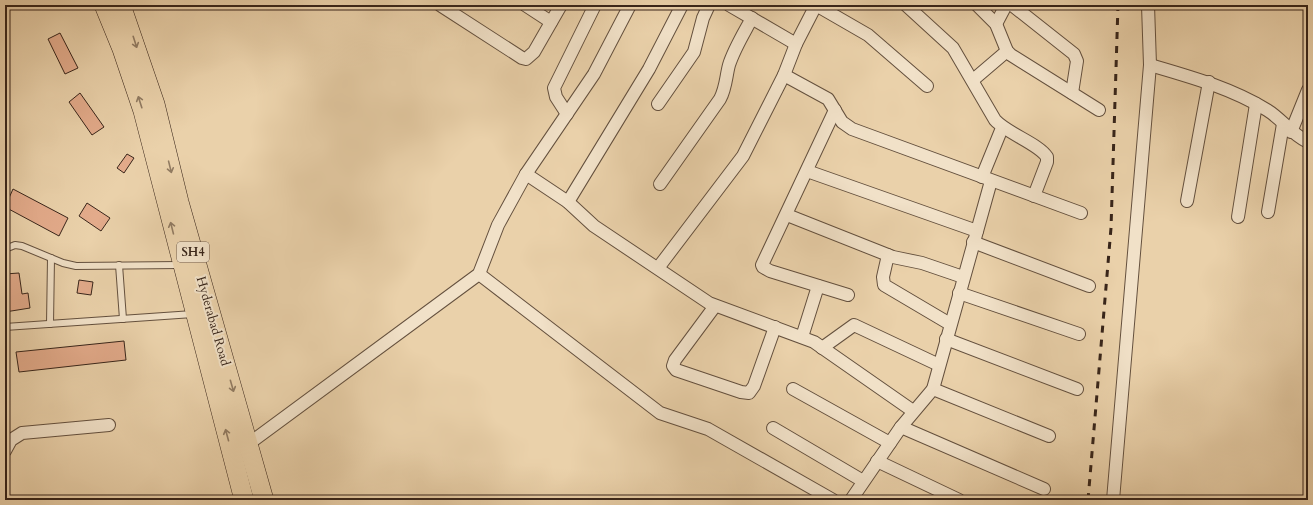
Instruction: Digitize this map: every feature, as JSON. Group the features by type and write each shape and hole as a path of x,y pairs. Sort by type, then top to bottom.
{"main road":[{"name":"Hyderabad Road","path":"104,5 122,49 143,111 194,314 244,500"},
{"name":"Hyderabad Road","path":"122,5 155,104 179,202 264,500"}],"street":[{"path":"440,5 522,58 526,59 534,52 561,5"},
{"path":"524,5 551,22"},
{"path":"567,114 556,97 554,88 595,5"},
{"path":"232,455 249,445 479,274 498,225 526,174 594,74 630,5"},
{"path":"568,202 650,69 682,5"},
{"path":"658,104 694,52 703,18 709,5"},
{"path":"729,5 796,44"},
{"path":"658,268 743,156 784,75 796,44 816,5 862,31 927,86"},
{"path":"906,5 953,48 973,80 990,114 1002,128 1042,151 1047,157 1048,162 1034,196"},
{"path":"978,5 996,24 1007,51 1099,110"},
{"path":"996,24 1006,5"},
{"path":"1012,5 1074,54 1077,61 1072,93"},
{"path":"1113,500 1150,65 1148,5"},
{"path":"660,184 724,92 733,55 752,18"},
{"path":"973,80 1007,51"},
{"path":"1150,65 1209,82 1256,104 1272,114 1287,128 1308,142"},
{"path":"784,75 828,98 842,122 852,129 1081,213"},
{"path":"1187,202 1209,82"},
{"path":"1268,212 1287,128 1308,90"},
{"path":"1238,218 1256,104"},
{"path":"836,110 787,215 763,261 763,267 848,295"},
{"path":"851,500 901,427 933,389 975,237 986,179 1002,128"},
{"path":"807,171 975,237 1089,286"},
{"path":"526,174 568,202 594,226 715,306 802,337 822,348 913,412"},
{"path":"787,215 888,255 922,263 963,277"},
{"path":"888,255 883,277 884,285 950,324"},
{"path":"479,274 660,413 708,429 833,500"},
{"path":"802,337 818,286"},
{"path":"959,293 1079,334"},
{"path":"715,306 675,360 673,366 676,370 741,392 749,393 754,386 775,327"},
{"path":"822,348 854,325 939,365"},
{"path":"946,339 1077,389"},
{"path":"793,389 890,443"},
{"path":"933,389 1049,436"},
{"path":"5,451 11,440 22,433 109,425"},
{"path":"901,427 1044,489"},
{"path":"773,428 863,481"},
{"path":"877,461 959,500"}],"lane":[{"path":"5,249 15,245 22,246 76,266 182,265"},
{"path":"50,324 51,258"},
{"path":"119,266 123,319"},
{"path":"5,327 194,314"}],"building":[{"path":"60,33 78,68 65,74 48,39"},
{"path":"80,93 104,127 92,135 69,102"},
{"path":"127,154 134,158 124,173 117,168"},
{"path":"13,189 68,218 59,236 5,207"},
{"path":"87,203 110,218 101,231 79,216"},
{"path":"19,273 22,294 28,293 30,308 5,312 5,274"},
{"path":"79,280 93,282 91,295 77,293"},
{"path":"124,341 126,360 19,372 16,352"}],"railway":[{"path":"1088,500 1111,228 1118,5"}]}
